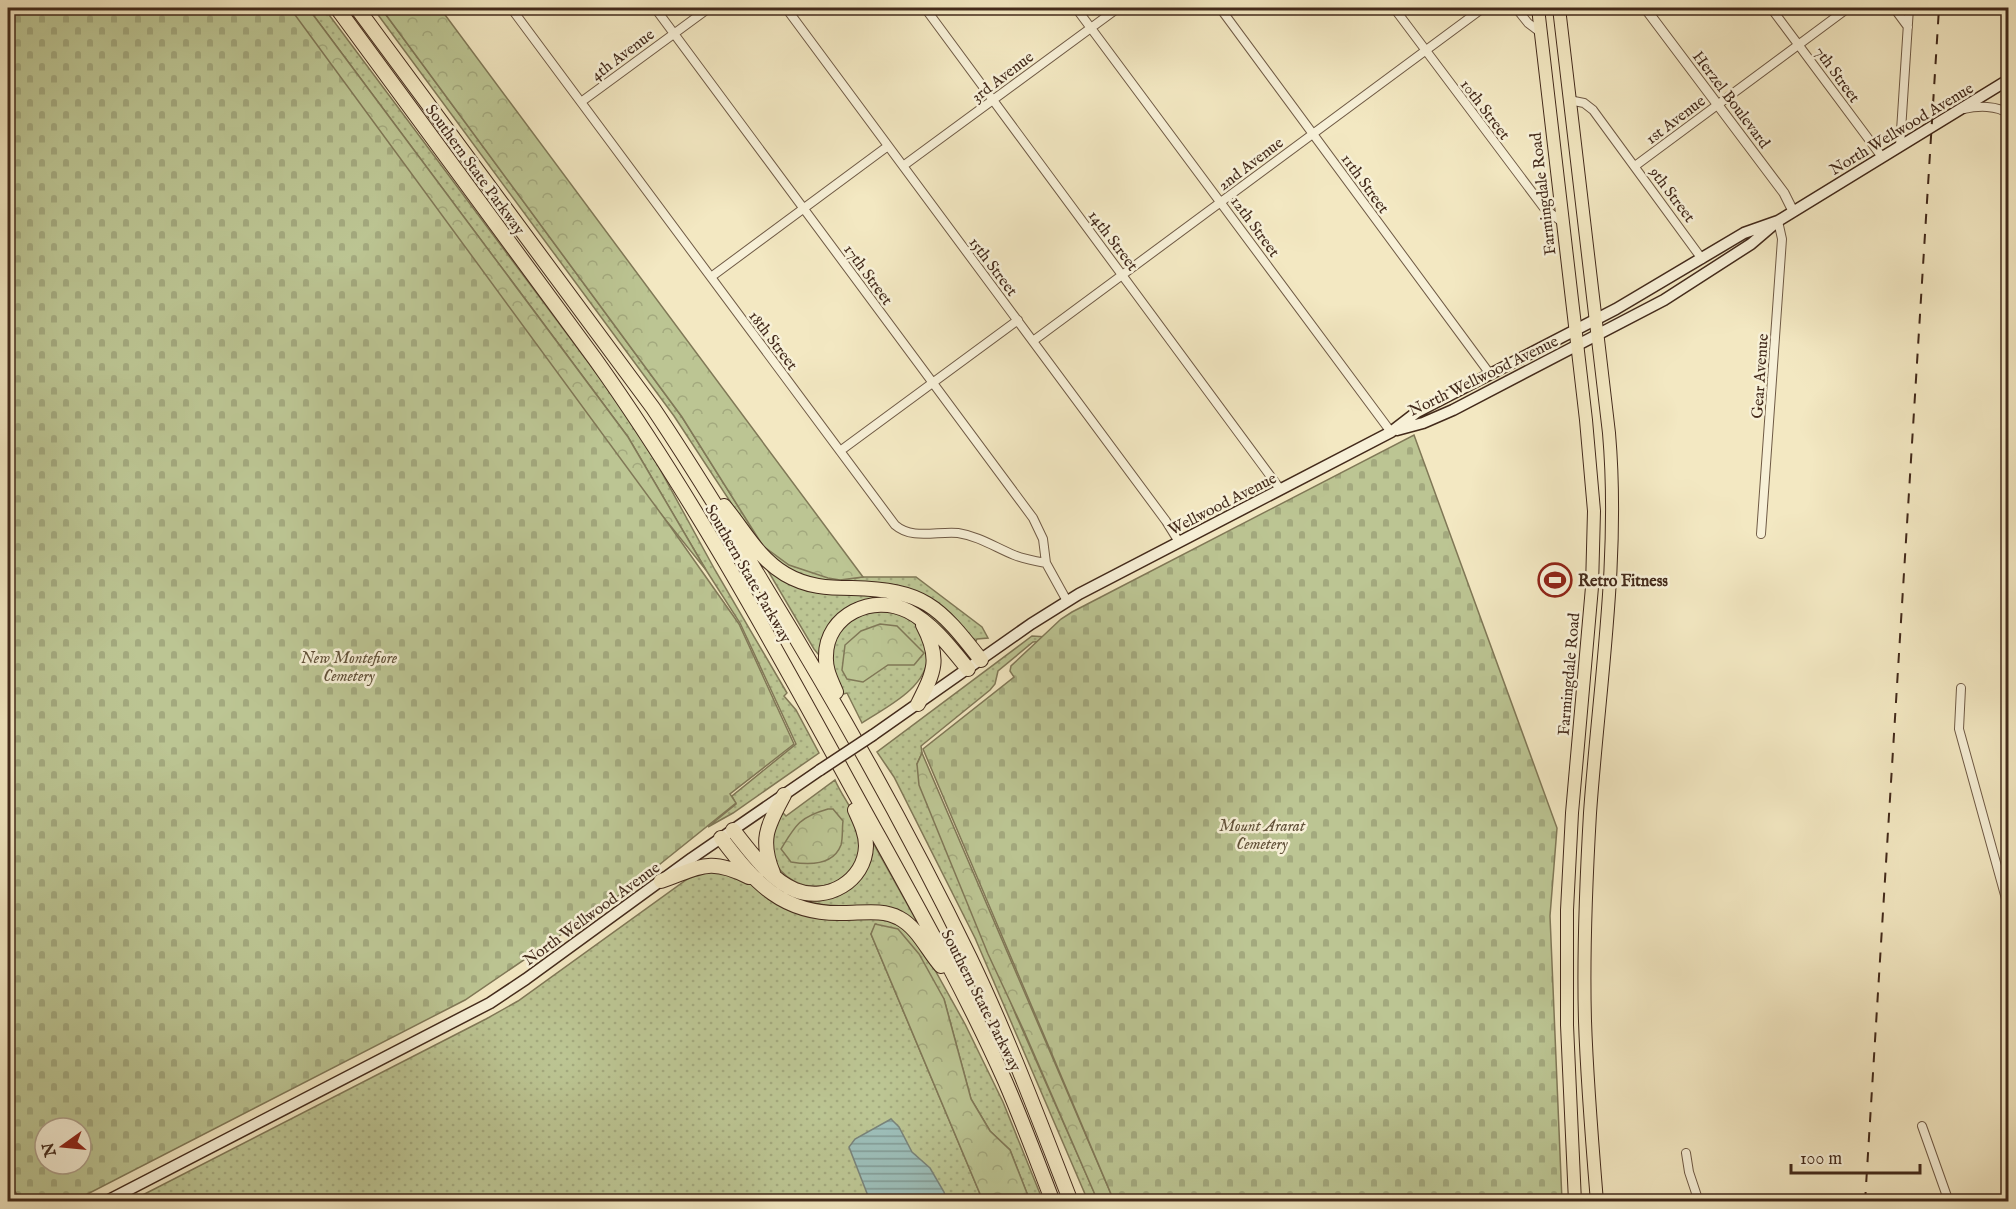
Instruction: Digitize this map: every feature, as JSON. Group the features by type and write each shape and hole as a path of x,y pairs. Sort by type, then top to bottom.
{"highway":[{"name":"Southern State Parkway","path":"337,8 636,417 743,594 825,739 959,988 1004,1080 1053,1202"},
{"name":"Southern State Parkway","path":"357,8 612,351 693,467 802,646 856,741 970,959 1024,1084 1071,1202"},
{"path":"693,467 740,524 756,549 780,571 815,586 889,590 916,598 947,618 981,660"},
{"path":"856,741 827,669 826,651 831,634 840,621 849,614 871,605 896,606 919,618 936,633 968,669"},
{"path":"918,704 933,673 934,657 931,641 919,618"},
{"path":"733,830 775,877 790,888 802,893 826,893 847,883 855,875 862,862 866,847 862,828 825,739"},
{"path":"775,877 767,857 765,840 769,824 784,795"},
{"path":"721,838 754,879 773,895 789,904 831,913 883,913 899,918 920,936 929,952 959,988"},
{"path":"661,881 715,864 730,867 754,879"}],"main road":[{"name":"Farmingdale Road","path":"1538,8 1592,473 1594,529 1590,606 1572,813 1567,910 1567,1024 1575,1202"},
{"name":"Farmingdale Road","path":"1559,8 1596,320 1610,453 1612,508 1611,581 1590,810 1586,917 1587,1063 1597,1202"},
{"name":"North Wellwood Avenue","path":"1390,432 1423,423 1578,346 1664,300 1750,244 1778,220 2008,82"},
{"name":"North Wellwood Avenue","path":"1390,432 1417,412 1596,320 1744,233 1778,220"},
{"name":"Wellwood Avenue","path":"1067,601 1390,432"},
{"name":"North Wellwood Avenue","path":"105,1202 490,1003 526,980 721,838 1067,601"}],"street":[{"name":"18th Street","path":"511,8 891,521 902,531 914,534 943,532 965,535 980,539 1013,554 1046,563"},
{"name":"17th Street","path":"655,8 1036,522 1043,540 1046,563"},
{"name":"4th Avenue","path":"581,102 709,8"},
{"name":"15th Street","path":"786,8 1166,521 1179,542"},
{"name":"14th Street","path":"925,8 1280,489"},
{"name":"12th Street","path":"1076,8 1390,432"},
{"name":"3rd Avenue","path":"903,166 1118,8"},
{"name":"11th Street","path":"1220,8 1490,374"},
{"name":"10th Street","path":"1394,8 1544,208 1562,222"},
{"name":"2nd Avenue","path":"1033,341 1483,8"},
{"path":"1516,8 1528,23 1540,32"},
{"name":"Herzel Boulevard","path":"1645,8 1785,195 1793,211"},
{"name":"7th Street","path":"1771,8 1882,157"},
{"name":"1st Avenue","path":"1635,166 1848,8"},
{"path":"1894,8 1908,27"},
{"path":"1900,146 1909,8"},
{"path":"2008,82 2008,100"},
{"name":"9th Street","path":"1569,100 1590,107 1702,259"},
{"path":"1960,110 1971,107 1991,108 2001,109 2008,114"},
{"path":"711,277 888,146"},
{"name":"Gear Avenue","path":"1761,534 1782,240 1778,220"},
{"path":"840,451 1018,320"},
{"path":"1046,563 1067,601"},
{"path":"1961,688 1959,729 2008,906"},
{"path":"1922,1126 1949,1202"},
{"path":"1686,1153 1689,1172 1699,1202"}],"green space":[{"name":"New Montefiore Cemetery","path":"8,8 290,8 670,526 739,624 794,744 730,794 736,803 634,885 465,1000 74,1201 22,1201 8,1182"},
{"path":"288,8 308,8 628,437 706,570 594,431"},
{"path":"308,8 324,8 620,405 656,462 715,570 787,693 784,696 796,710 819,753 733,813 708,827 736,804 732,796 796,744 740,623 628,437"},
{"path":"373,8 381,8 682,417 763,546 840,580 863,577 916,577 982,627 988,638 976,641 945,609 924,596 902,587 877,583 813,580 790,571 762,550 674,416"},
{"path":"381,8 440,8 863,577 840,580 828,578 789,565 763,546 682,417"},
{"name":"Mount Ararat Cemetery","path":"1414,435 1557,828 1550,916 1562,1201 1114,1201 923,749 1014,677 1010,671 1011,666 1061,619"},
{"path":"764,564 783,576 862,590 925,606 964,648 960,650 932,621 912,606 887,599 870,600 851,607 823,660 814,649"},
{"path":"882,608 911,620 924,635 928,648 926,668 913,687 903,696 862,723 847,693 843,694 833,672 831,654 836,634 849,619"},
{"path":"880,624 897,626 924,653 914,665 888,665 863,682 847,679 842,670 845,645 861,631"},
{"path":"1032,636 1047,637 1049,641 1033,642 998,671 995,684 990,690 921,746 922,753 917,764 1015,1013 1098,1201 1088,1201 975,938 894,777 877,752"},
{"path":"922,753 1114,1201 1098,1201 988,954 919,785 917,764"},
{"path":"835,780 859,827 860,854 853,869 841,880 826,885 810,886 794,881 781,871 772,855 770,841 772,831 783,813 786,816"},
{"path":"833,809 843,821 842,842 837,852 820,862 805,864 791,862 781,849 791,833 811,815"},
{"path":"872,841 916,920 913,922 793,900 761,878 737,849 739,846 766,876 835,894"},
{"path":"710,868 748,882 788,910 819,918 882,916 897,921 916,936 965,1024 1003,1102 1043,1201 1030,1201 1010,1150 990,1131 971,1099 944,999 876,924 871,934 983,1201 129,1202 518,1001 693,875"},
{"path":"875,924 898,929 919,954 944,999 971,1099 990,1131 1010,1150 1030,1201 983,1201 871,934"}],"water":[{"path":"891,1119 899,1127 912,1152 930,1168 947,1201 870,1201 849,1147 855,1139"}],"railway":[{"path":"1865,1202 1939,8"}],"place":[{"name":"Retro Fitness","path":"1555,580"}]}
